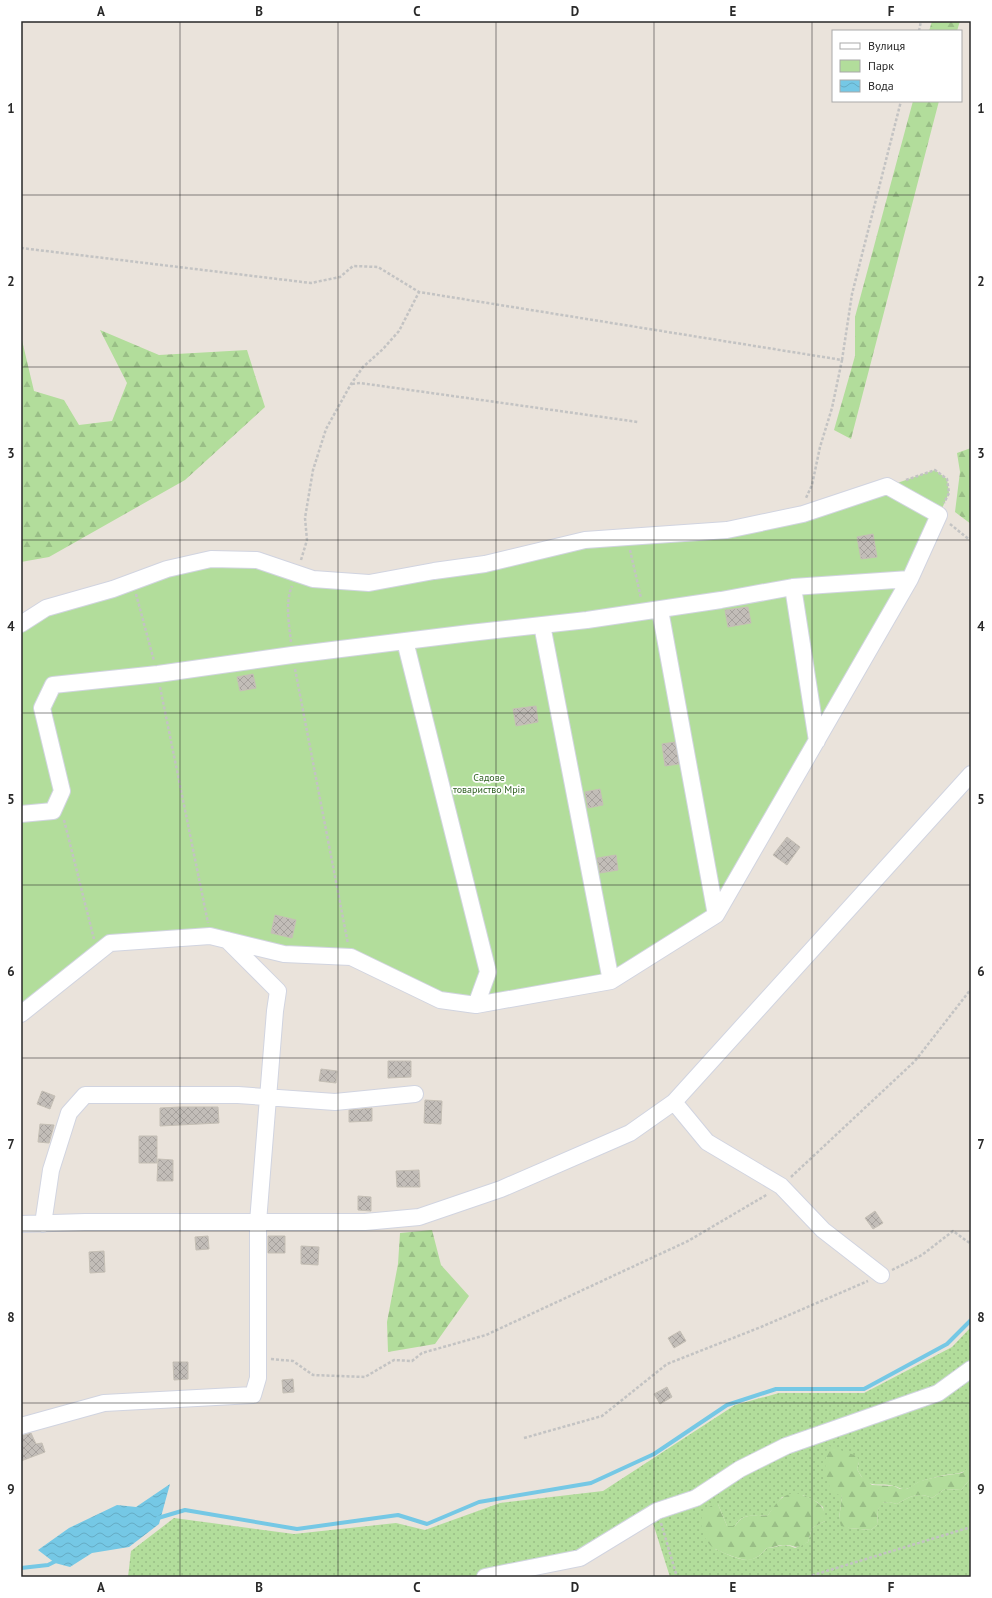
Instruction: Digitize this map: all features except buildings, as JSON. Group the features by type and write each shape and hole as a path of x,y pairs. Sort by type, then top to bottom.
{"street":[{"path":"21,624 46,608 113,588 167,569 211,560 257,560 313,579 369,583 434,571 485,564 585,540 727,530 803,514 887,486 939,515 910,579 716,916 612,981 476,1006 440,1000 351,957 284,954 218,938 110,943 21,1014"},
{"path":"21,814 53,811 62,791 42,708 53,685 158,674 292,655 652,611 793,587 910,579"},
{"path":"793,587 817,741"},
{"path":"652,611 716,916"},
{"path":"542,625 612,981"},
{"path":"405,641 488,972 476,1006"},
{"path":"21,1224 365,1222 419,1217 501,1189 630,1133 674,1102 971,774"},
{"path":"21,1426 104,1403 253,1395 258,1378 258,1222 275,1011 278,991 218,938"},
{"path":"43,1224 51,1170 69,1113 84,1095 238,1096 335,1102 415,1094"},
{"path":"674,1102 707,1142 781,1186 823,1230 881,1275"},
{"path":"485,1577 580,1558 657,1511 696,1498 740,1469 786,1446 938,1393 971,1369"}],"path":[{"path":"803,514 804,503 812,485 820,447 832,408 842,360 852,294 902,102"},
{"path":"21,248 311,283 340,277 353,266 378,267 419,292 842,360"},
{"path":"351,957 292,655 288,615 290,592 298,574 307,540 305,518 313,470 326,429 351,384 363,367 383,349 399,331 419,292"},
{"path":"351,384 360,383 638,422"},
{"path":"887,486 936,470 947,479 949,493 939,515 971,541"},
{"path":"627,538 652,611"},
{"path":"136,592 158,674 218,938"},
{"path":"58,800 68,833 97,953"},
{"path":"258,1358 293,1361 313,1375 365,1377 394,1360 412,1361 422,1352 486,1335 688,1241 781,1186 915,1061 971,989"},
{"path":"524,1438 602,1416 667,1364 761,1328 881,1275 922,1255 953,1231 971,1244"},
{"path":"657,1511 677,1577"},
{"path":"807,1577 971,1526"}],"green space":[{"path":"932,21 960,21 957,30 929,30"},
{"path":"913,102 939,102 851,439 834,430 855,356 855,317"},
{"path":"100,330 159,355 247,350 265,407 185,480 49,557 21,562 21,336 34,391 64,400 79,425 112,421 127,383"},
{"path":"971,448 971,524 955,512 960,472 957,453"},
{"name":"Садове товариство Мрія","path":"935,470 947,479 949,493 939,515 716,915 611,981 476,1005 351,957 210,936 110,943 21,1014 21,624 211,559 369,583 585,540 727,530 842,502"},
{"path":"432,1230 441,1265 469,1296 435,1344 388,1352 387,1322 398,1264 400,1233"},
{"path":"971,1327 971,1465 968,1469 957,1474 924,1480 910,1488 901,1489 896,1486 874,1484 865,1481 857,1469 859,1462 830,1480 842,1496 839,1519 849,1528 871,1530 877,1525 878,1510 881,1503 889,1502 897,1504 909,1497 918,1495 932,1498 945,1489 961,1490 971,1478 971,1577 670,1577 652,1520 531,1572 533,1577 128,1577 131,1551 174,1518 294,1534 396,1523 425,1530 500,1503 603,1491 735,1405 779,1393 864,1393 952,1347","holes":["803,1495 817,1502 823,1507 825,1521 812,1528 808,1542 795,1548 787,1545 767,1548 761,1554 749,1560 736,1558 715,1549 718,1504 727,1526 735,1526 742,1518 768,1515 782,1497"]},
{"path":"829,1446 857,1456 859,1462 857,1469 861,1476 872,1485 894,1486 900,1489 907,1489 920,1481 962,1473 971,1465 971,1478 961,1490 945,1489 932,1498 918,1495 909,1497 897,1504 889,1502 882,1503 878,1510 877,1525 871,1530 849,1528 841,1526 839,1519 842,1496 834,1493 829,1488 830,1480 825,1475 826,1452"},
{"path":"796,1493 817,1502 824,1510 825,1515 825,1521 812,1528 808,1542 803,1545 797,1547 781,1545 767,1548 754,1559 746,1560 716,1550 710,1545 703,1533 701,1520 706,1510 711,1506 718,1504 727,1526 735,1526 742,1518 768,1515 776,1503 786,1495"}],"water":[{"path":"170,1484 159,1524 129,1547 92,1553 70,1567 55,1563 38,1550 69,1528 117,1505 136,1507"}],"waterway":[{"path":"158,1518 185,1510 297,1529 398,1515 427,1524 479,1502 591,1483 654,1454 727,1405 776,1389 864,1389 947,1344 971,1320"},
{"path":"21,1568 48,1565 58,1560"}]}
